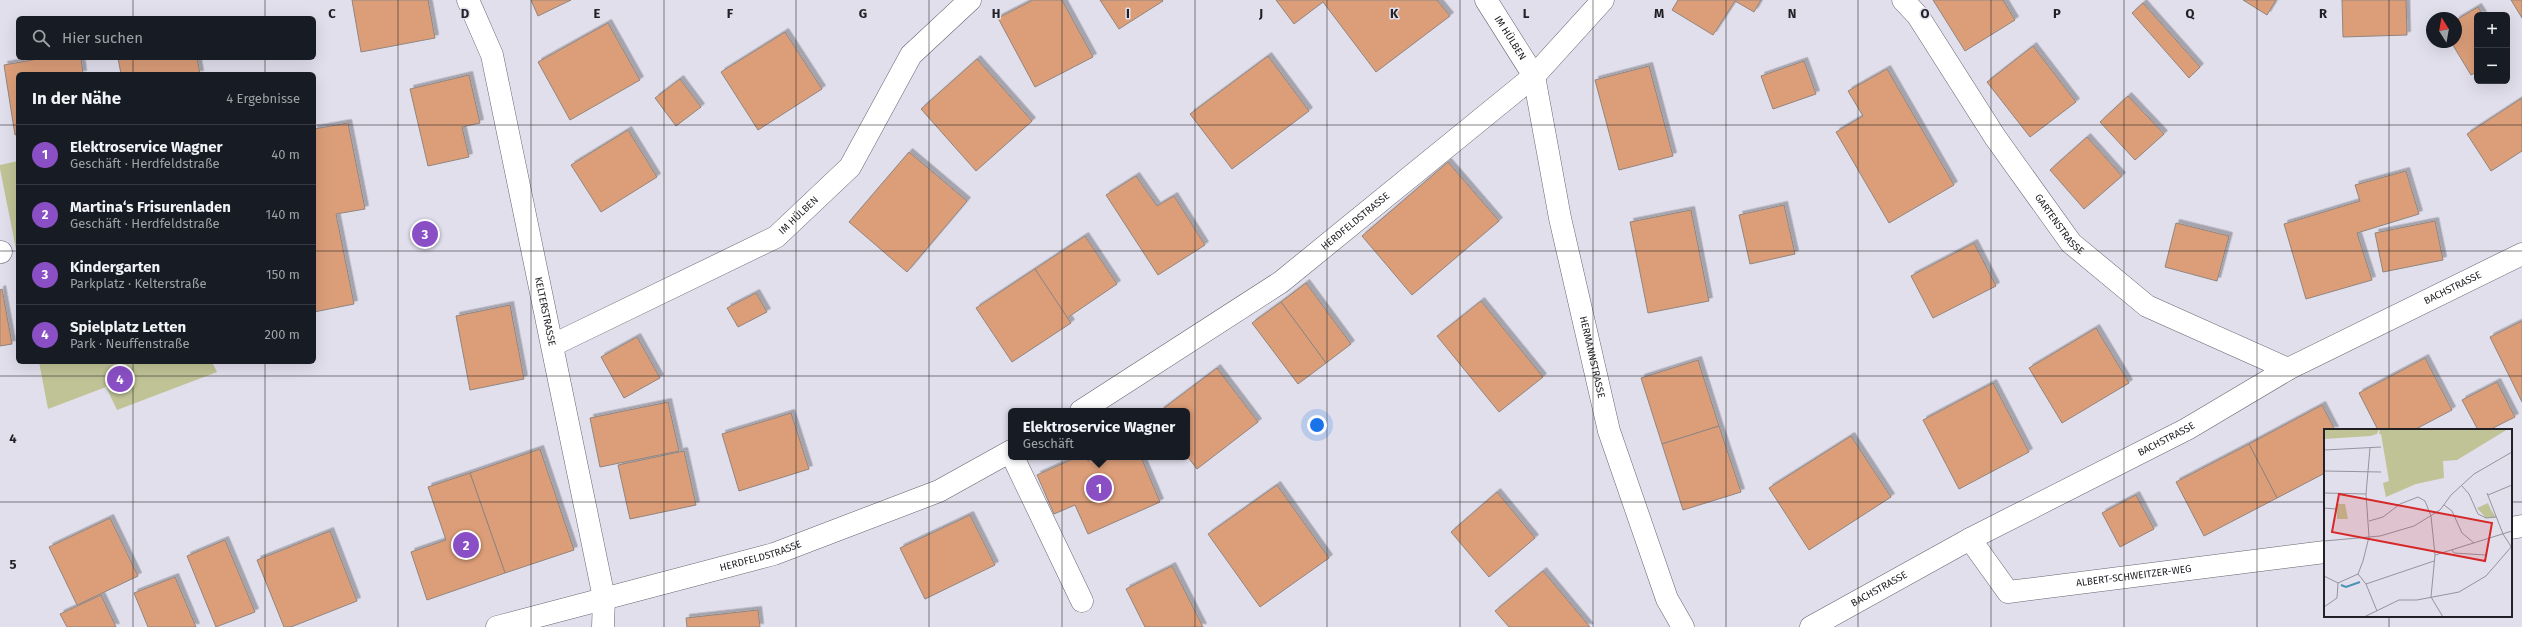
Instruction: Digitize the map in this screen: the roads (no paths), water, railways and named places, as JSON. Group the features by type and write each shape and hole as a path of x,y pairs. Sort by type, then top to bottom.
{"street":[{"name":"KELTERSTRASSE","path":"468,0 492,55 604,598 603,627"},
{"name":"IM HÜLBEN","path":"552,345 776,237 850,167 911,55 970,0"},
{"name":"IM HÜLBEN","path":"1486,0 1534,76"},
{"name":"HERDFELDSTRASSE","path":"1086,408 1281,282 1534,76 1603,0"},
{"name":"GARTENSTRASSE","path":"1903,0 1918,16 1995,137 2071,243 2147,306 2288,369"},
{"name":"HERMANNSTRASSE","path":"1534,76 1560,218 1609,430 1667,599 1684,627"},
{"name":"BACHSTRASSE","path":"1811,627 1970,539 2187,429 2288,369 2522,254"},
{"name":"HERDFELDSTRASSE","path":"497,627 774,554 939,491 1008,455"},
{"name":"HERDFELDSTRASSE","path":"1014,460 1082,600"},
{"path":"2512,528 2522,526"},
{"name":"ALBERT-SCHWEITZER-WEG","path":"1970,539 2008,592 2324,552"}],"place":[{"name":"Kindergarten","path":"425,234"},
{"name":"Spielplatz Letten","path":"120,379"},
{"name":"Elektroservice Wagner","path":"1099,488"},
{"name":"Martina‘s Frisurenladen","path":"466,545"}]}
